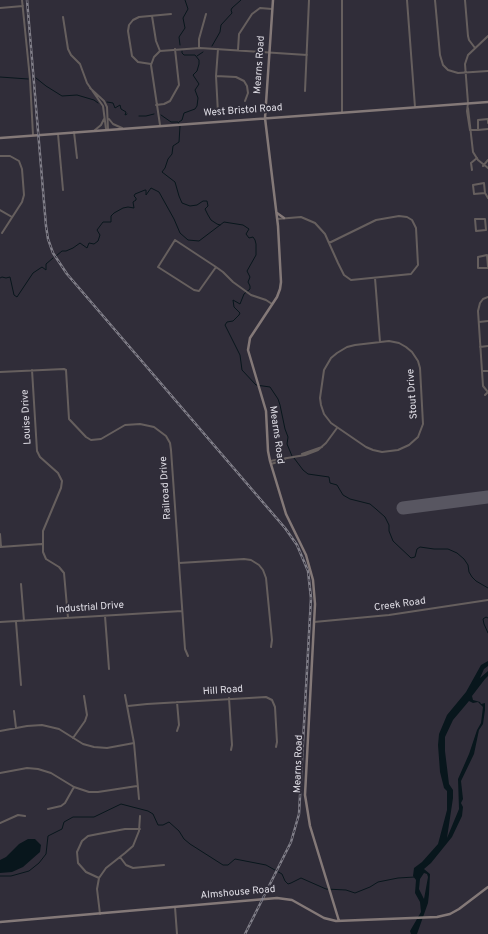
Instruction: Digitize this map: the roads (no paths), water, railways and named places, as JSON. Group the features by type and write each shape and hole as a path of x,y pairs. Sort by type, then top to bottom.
{"main road":[{"name":"Mearns Road","path":"273,0 265,118 277,213 281,282 279,293 248,342 249,354 266,411 270,463 286,514 306,555 311,569 315,595 305,795 310,826 339,921"},
{"name":"West Bristol Road","path":"0,138 488,102"},
{"path":"277,213 284,218"},
{"name":"Almshouse Road","path":"0,922 282,898 292,900 324,918 339,921 437,918 450,914 462,907 488,888"}],"street":[{"path":"22,0 30,75 33,135"},
{"path":"305,91 309,0"},
{"path":"342,0 342,112"},
{"path":"407,0 415,107"},
{"path":"435,0 441,60 446,68 450,71 458,73 488,71"},
{"path":"465,0 468,36 475,48"},
{"path":"0,8 23,6"},
{"path":"238,50 239,34 252,14 260,8 272,9"},
{"path":"151,64 140,63 134,58 128,29 131,22 135,19 171,14"},
{"path":"199,48 199,39 206,14"},
{"path":"152,16 156,41 160,51"},
{"path":"63,17 68,49 82,68 89,87 103,106 106,116 107,129"},
{"path":"488,36 468,55 466,59 468,108 471,120 470,130 472,148 483,166 488,168"},
{"path":"160,125 151,64 154,57 160,51 199,48 307,55"},
{"path":"156,105 164,104 170,101 178,88 179,81 175,49"},
{"path":"218,49 216,76 218,113"},
{"path":"216,76 236,77 244,81 247,86 248,93 245,101"},
{"path":"106,116 113,124 122,128"},
{"path":"95,130 103,123 106,116"},
{"path":"478,130 478,120 488,119 488,123"},
{"path":"470,130 488,129"},
{"path":"74,132 77,158"},
{"path":"58,133 63,190"},
{"path":"0,156 14,157 19,161 24,197 2,233"},
{"path":"472,170 471,163 477,158"},
{"path":"483,166 488,160"},
{"path":"485,193 474,194 473,185 484,183 485,193 488,198"},
{"path":"0,210 12,217"},
{"path":"277,219 301,217 315,223 321,228 344,275 347,278 354,280 411,274 416,269 418,262 416,228 412,220 403,216 376,220 329,243"},
{"path":"475,219 485,219 487,230 476,231 475,219"},
{"path":"216,267 201,289 196,291 158,266 175,240 216,267 223,272 251,296 266,300 272,304"},
{"path":"487,255 488,267 478,268 478,257 487,255"},
{"path":"375,278 380,342"},
{"path":"485,395 488,392 483,386 478,309 480,301 488,298"},
{"path":"479,322 488,322"},
{"name":"Stout Drive","path":"380,342 392,342 403,345 412,352 417,359 420,368 424,419 420,432 413,443 405,448 382,452 370,449 337,428 326,418 321,405 322,378 326,367 336,354 347,347 380,342"},
{"path":"480,347 488,346"},
{"name":"Railroad Drive","path":"32,370 64,369 66,371 69,418 86,437 91,440 98,440 121,426 143,424 151,425 157,428 167,439 171,450 185,649 188,656"},
{"path":"0,372 32,370"},
{"name":"Louise Drive","path":"32,370 37,451 40,456 58,473 62,481 61,488 43,531 42,544"},
{"path":"482,371 488,371"},
{"path":"270,463 320,449 337,428"},
{"path":"0,534 0,547 42,544 46,559 59,567 64,573 68,618"},
{"path":"179,563 244,559 251,560 259,565 265,574 267,582 272,640 271,647"},
{"path":"21,584 24,621"},
{"name":"Creek Road","path":"314,622 385,615 488,600"},
{"name":"Industrial Drive","path":"0,622 182,611"},
{"path":"105,616 109,669"},
{"path":"16,622 21,685"},
{"path":"125,695 134,744 138,799"},
{"path":"73,738 87,715 84,696"},
{"name":"Hill Road","path":"128,706 266,696 272,700 275,710 276,747"},
{"path":"229,698 231,750"},
{"path":"177,702 179,725 177,730"},
{"path":"14,711 16,728"},
{"path":"0,731 33,725 45,726 59,729 83,744 97,748 112,748 134,744"},
{"path":"0,773 23,769 38,769 54,774 74,787 94,792 137,786"},
{"path":"48,809 61,806 65,803 74,787"},
{"path":"1,823 18,815 25,816"},
{"path":"100,914 97,889 99,878 106,868 133,846 140,829 140,816"},
{"path":"99,878 86,872 78,863 77,850 82,841 88,836 125,829 140,829"},
{"path":"120,857 126,864 133,868 164,865"},
{"path":"175,907 177,934"}],"waterway":[{"path":"180,45 179,37 185,28 183,18 188,9 185,0"},
{"path":"212,46 220,32 221,25 232,13 232,8 241,0"},
{"path":"179,122 182,120 184,113 195,109 197,106 198,98 195,90 199,84 193,75 197,71 199,60 195,55 184,55 182,51"},
{"path":"197,56 203,52"},
{"path":"0,77 28,79"},
{"path":"36,78 62,96 77,95 94,100 98,103"},
{"path":"107,102 113,103 115,108 120,105 121,109 126,112 125,115 127,114"},
{"path":"139,116 154,114"},
{"path":"161,115 171,122 178,122 180,126 179,142 173,146 172,154 162,172 175,182 182,203 190,206 207,201 208,206 205,209 208,215 211,220 220,225"},
{"path":"56,256 62,251 73,248 80,243 87,248 89,243 94,244 98,241 100,235 97,230 103,222 111,222 111,216 123,208 134,208 133,202 136,200 134,196 135,194 146,190 146,195 151,188 159,192 180,233 188,240 199,241 224,222 243,225 249,229 246,234 249,238 253,237 256,244 256,255 247,271 250,277 248,282 250,289 244,294 240,304 233,300 234,307 240,313 233,321 227,322 225,325 240,355 242,370 256,385 270,387 278,399 288,437 287,444 292,456"},
{"path":"0,278 10,277 14,295 17,297 33,273 42,267 46,270 46,264 53,258"},
{"path":"294,458 308,474 329,477 330,483 337,485 343,495 350,499 370,504 376,509 385,517 389,525 389,531 393,541 411,558 415,557 417,549 420,547 448,549 457,553 464,559 468,565 469,572 472,577 488,588"},
{"path":"488,618 486,617 483,619 488,633"},
{"path":"0,876 11,876 29,871 39,863 46,854 48,836 62,829 64,822 73,817 94,817 121,804 148,811 153,814 158,825 163,825 169,822 190,844 223,865 228,865 235,859 266,865 282,874 288,884 301,878 326,889 346,890 355,893 378,882 398,878 415,877"}],"railway":[{"path":"27,0 46,226 48,239 53,253 67,274 285,528 297,545 308,571 311,598 299,814 291,842 245,934"}]}
